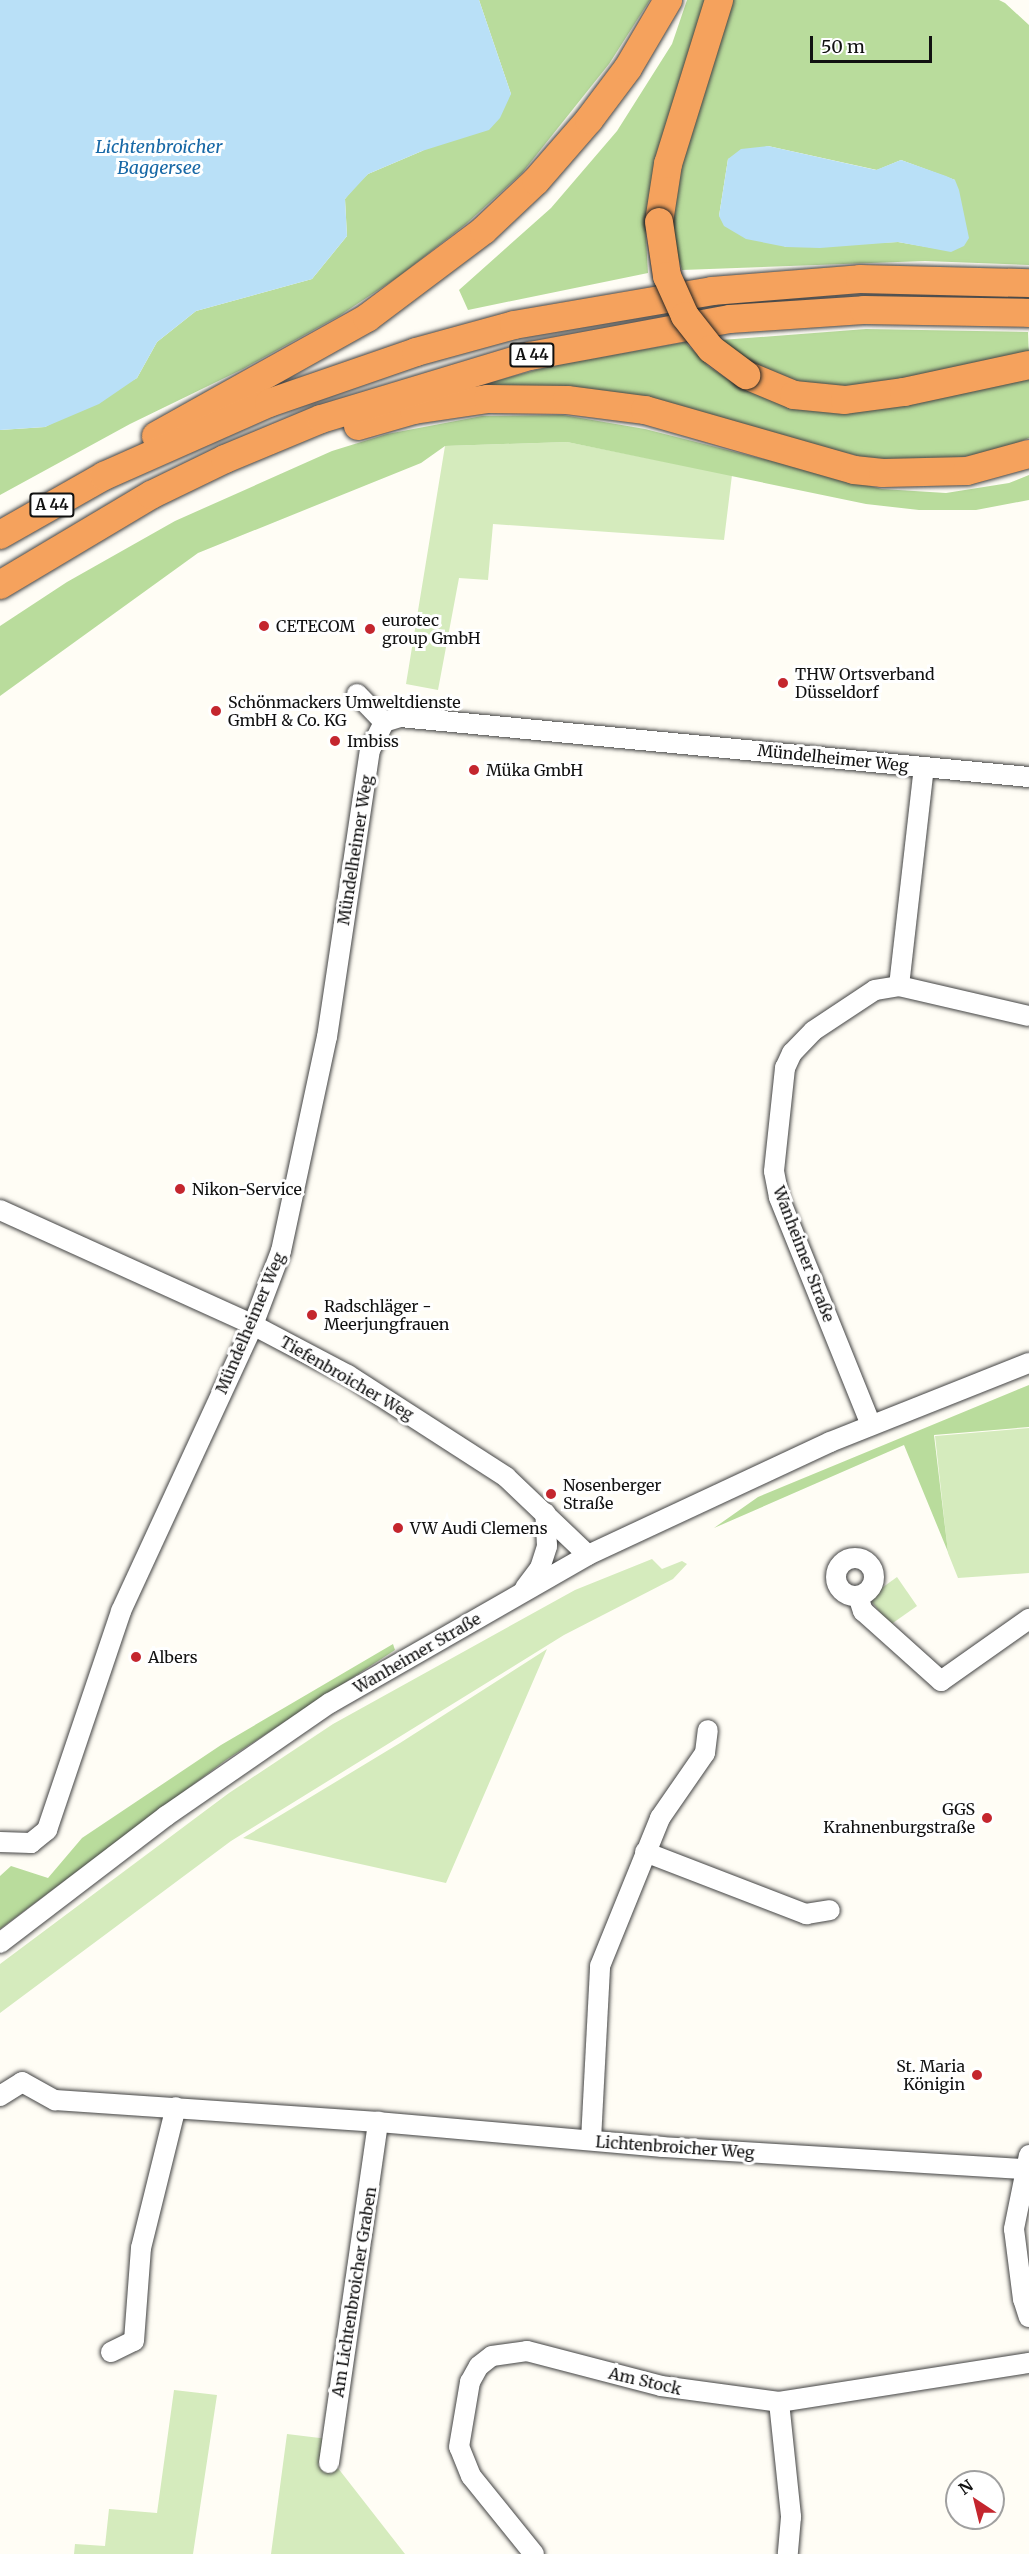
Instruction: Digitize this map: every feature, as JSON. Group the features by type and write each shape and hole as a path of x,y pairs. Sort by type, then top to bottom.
{"highway":[{"path":"104,476 131,453 191,414 367,318 484,231 536,181 589,120 628,68 668,0"},
{"path":"719,0 668,164 659,222 667,276 685,316 711,349 746,375 794,395 845,400 904,392 1029,365"},
{"name":"A 44","path":"0,535 104,476 317,384 416,352 514,325 712,291 860,279 1029,283"},
{"name":"A 44","path":"0,585 70,542 188,476 321,419 530,356 730,319 864,310 1029,313"},
{"path":"70,542 139,520 250,467 344,430 414,410 488,399 567,400 645,410 854,470 883,473 967,471 1029,454"}],"street":[{"path":"357,694 384,722"},
{"name":"Mündelheimer Weg","path":"8,1844 31,1843 47,1830 132,1582 253,1325 281,1251 293,1207 327,1037 370,750 384,722 399,717 1029,777"},
{"name":"Mündelheimer Weg","path":"899,986 924,767"},
{"name":"Wanheimer Straße","path":"871,1425 779,1197 774,1171 780,1096 792,1053 813,1031 875,990 899,986 1029,1016"},
{"name":"Tiefenbroicher Weg","path":"2,1217 253,1325 348,1375 506,1477 588,1555"},
{"name":"Wanheimer Straße","path":"0,1942 166,1816 293,1728 588,1555 871,1425 1029,1363"},
{"path":"520,1594 543,1558 548,1533 545,1514"},
{"path":"858,1596 863,1611 940,1681 1029,1619"},
{"path":"591,2140 600,1966 660,1818 705,1753 708,1730"},
{"path":"645,1852 806,1914 830,1910"},
{"name":"Lichtenbroicher Weg","path":"0,2096 22,2082 55,2100 378,2122 591,2140 1027,2162 1014,2229 1023,2299 1029,2317"},
{"path":"111,2352 134,2341 141,2248 176,2107"},
{"name":"Am Lichtenbroicher Graben","path":"329,2463 378,2122"},
{"name":"Am Stock","path":"534,2554 471,2476 459,2447 470,2382 479,2366 492,2356 527,2351 661,2386 779,2402 1029,2363"},
{"path":"779,2402 791,2517 788,2554"}],"green space":[{"path":"479,0 650,0 609,64 522,173 466,224 398,277 339,316 243,369 130,424 0,495 0,430 45,427 137,378 157,342 196,311 312,279 347,236 345,199 356,185 368,174 422,151 511,94"},
{"path":"687,0 708,0 653,176 645,221 648,273 468,310 459,290 551,208 617,131 672,44"},
{"path":"726,0 999,0 1029,25 1029,265 925,261 682,270 668,224 683,133","holes":["768,146 877,170 901,160 955,180 951,251 898,242 786,247 719,216 728,159"]},
{"path":"866,329 1028,332 1029,356 893,385 816,388 756,367 721,340"},
{"path":"685,342 708,366 736,385 772,399 1029,379 1029,438 995,452 942,460 879,461 764,433 462,390 547,367"},
{"path":"563,415 645,429 882,489 946,493 1009,483 1029,475 1029,500 976,510 919,510 866,504 567,442 445,446 421,463 198,553 0,696 0,626 67,582 175,521 332,451 387,434 482,416"},
{"path":"567,442 732,475 724,540 493,524 488,580 459,578 438,690 406,684 445,446"},
{"path":"1029,1385 1029,1427 934,1435 948,1552 904,1445 714,1528 758,1497"},
{"path":"1029,1428 1029,1573 958,1578 948,1553 935,1436"},
{"path":"652,1559 662,1569 682,1561 687,1564 673,1579 564,1635 231,1841 0,2013 0,1964 229,1793 333,1724 575,1590"},
{"path":"897,1577 917,1606 890,1625 872,1602 879,1590"},
{"path":"393,1644 395,1650 226,1760 0,1929 0,1876 11,1866 48,1878 82,1838 221,1745"},
{"path":"547,1649 446,1883 243,1838 400,1743"},
{"path":"174,2390 217,2395 193,2554 74,2554 75,2544 105,2546 109,2509 157,2513"},
{"path":"287,2434 328,2439 334,2463 405,2554 271,2554"}],"water":[{"name":"Lichtenbroicher Baggersee","path":"0,0 479,0 511,94 500,118 489,130 422,151 368,174 345,199 347,236 312,279 196,311 157,342 137,378 99,404 45,427 0,430"},
{"path":"768,146 876,170 901,160 955,180 969,238 964,246 951,252 898,242 820,248 786,247 746,239 724,226 719,216 728,159 741,149"}],"place":[{"name":"CETECOM","path":"264,626"},
{"name":"eurotec group GmbH","path":"370,629"},
{"name":"THW Ortsverband Düsseldorf","path":"783,683"},
{"name":"Schönmackers Umweltdienste GmbH & Co. KG","path":"216,711"},
{"name":"Imbiss","path":"335,741"},
{"name":"Müka GmbH","path":"474,770"},
{"name":"Nikon-Service","path":"180,1189"},
{"name":"Radschläger - Meerjungfrauen","path":"312,1315"},
{"name":"Nosenberger Straße","path":"551,1494"},
{"name":"VW Audi Clemens","path":"398,1528"},
{"name":"Albers","path":"136,1657"},
{"name":"GGS Krahnenburgstraße","path":"987,1818"},
{"name":"St. Maria Königin","path":"977,2075"}]}
